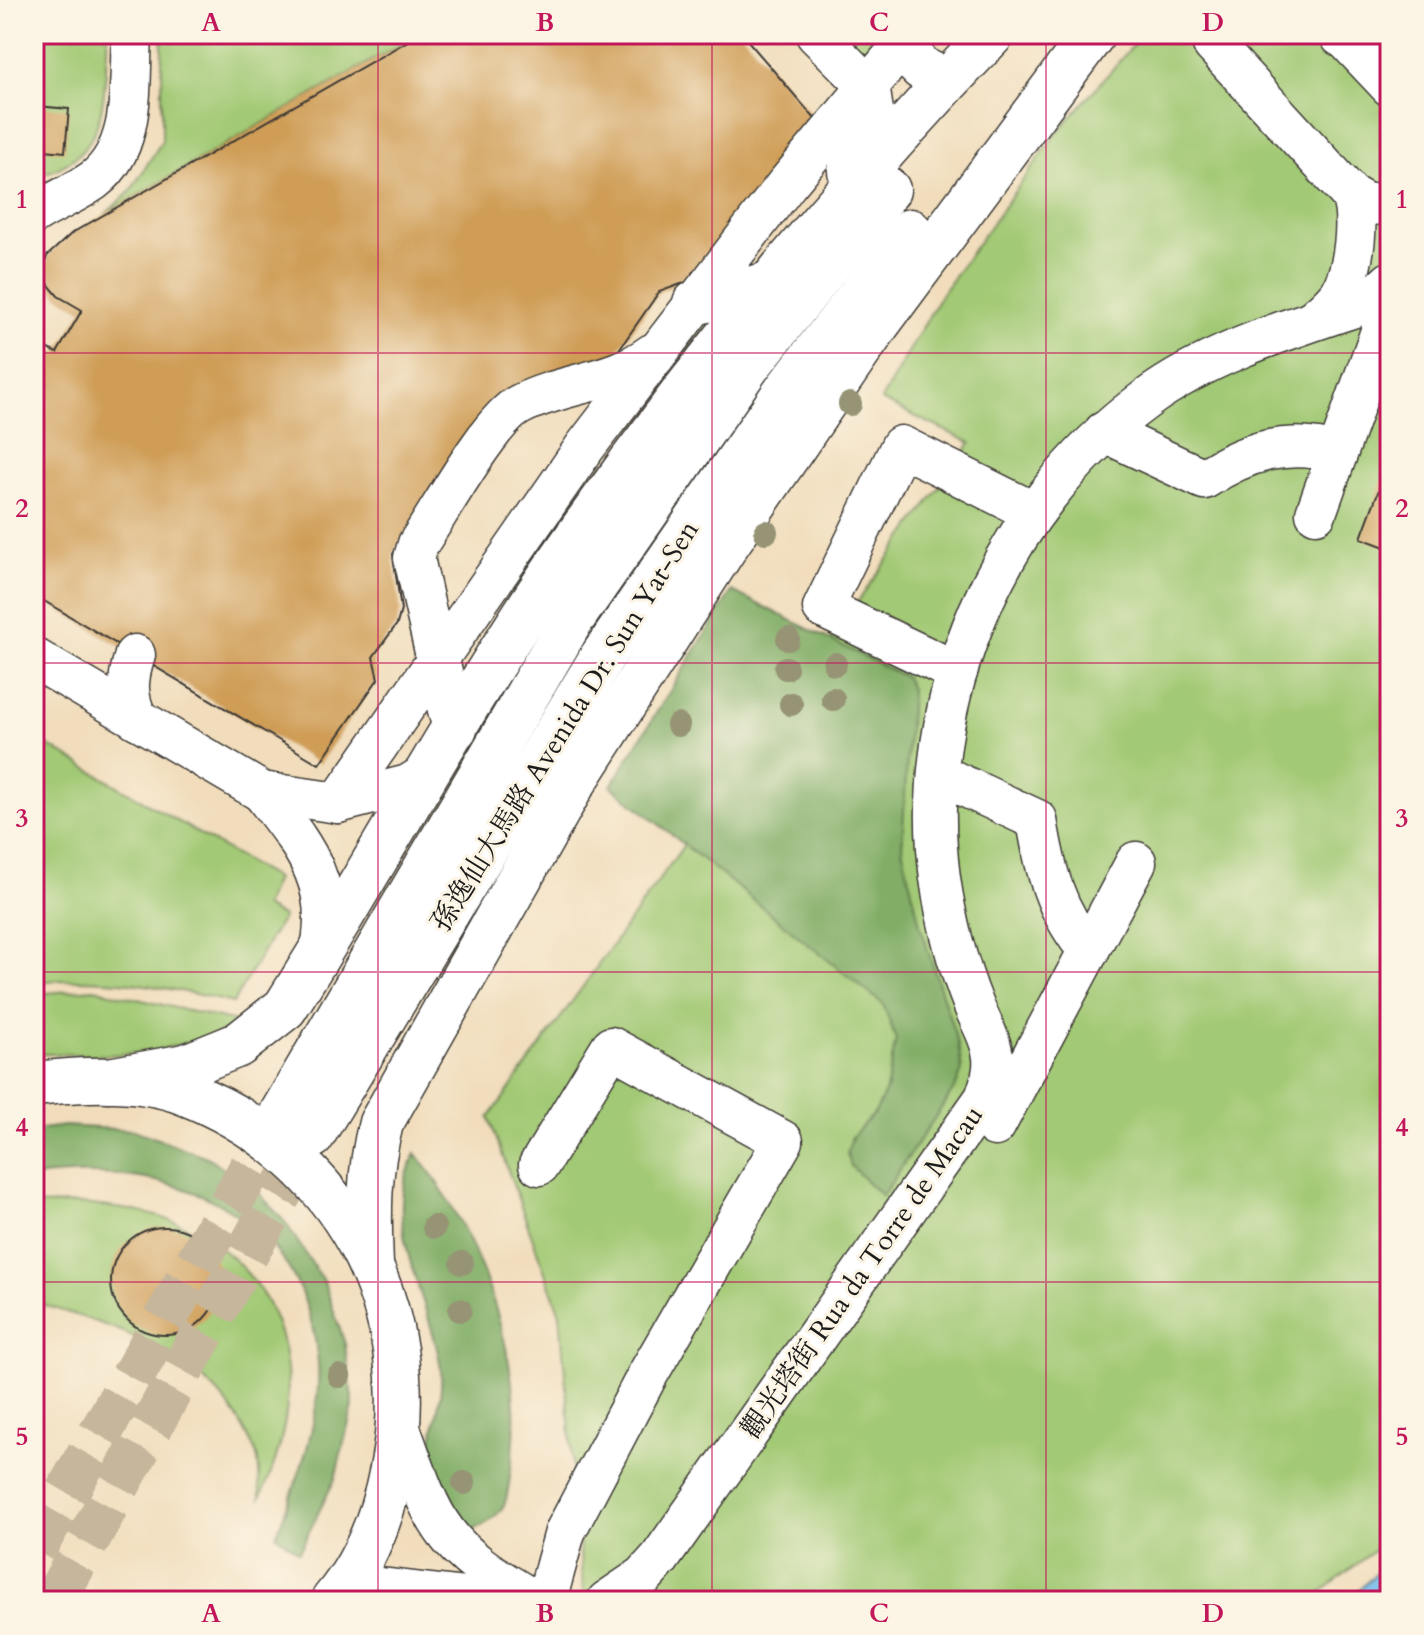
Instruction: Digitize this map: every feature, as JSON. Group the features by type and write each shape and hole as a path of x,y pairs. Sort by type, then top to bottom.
{"main road":[{"path":"34,1084 109,1080 186,1066 238,1045 285,1008 556,566 670,407 765,285 948,79 992,34"},
{"name":"孫逸仙大馬路 Avenida Dr. Sun Yat-Sen","path":"1020,34 837,252 748,366 650,502 570,622 297,1125 602,657 690,525 788,388 934,200 1081,34"},
{"path":"371,1265 368,1199 371,1161 381,1123 573,784 727,544 877,325 1093,34"},
{"path":"909,38 917,65 928,74 948,79"},
{"path":"816,228 868,139 873,124 867,85"},
{"path":"695,303 765,285"},
{"path":"437,661 455,728"},
{"path":"109,1080 183,1092 224,1112 290,1155 324,1189 350,1225 371,1265 396,1344 401,1377 400,1428 388,1488 372,1536 340,1593"}],"street":[{"path":"36,211 95,179 115,157 126,129 132,34"},
{"path":"816,34 867,85"},
{"path":"1210,34 1213,44 1351,195 1365,203 1390,206"},
{"path":"1342,34 1390,86"},
{"path":"338,803 585,447 867,85 909,38"},
{"path":"1311,321 1343,287 1357,228 1357,211 1351,195"},
{"name":"觀光塔街 Rua da Torre de Macau","path":"620,1597 660,1558 985,1098 993,1075 993,1053 961,967 940,878 938,774 957,672 989,586 1033,512 1056,482 1104,432 1182,376 1225,354 1354,307 1374,297 1390,282"},
{"path":"1316,513 1390,306"},
{"path":"437,661 414,558 418,544 496,428 519,405 634,365 663,345"},
{"path":"1104,432 1204,479 1254,452 1282,446 1310,445 1337,453"},
{"path":"957,672 823,608 901,446 1033,512"},
{"path":"80,685 120,670 135,655 127,687 129,702 137,719"},
{"path":"34,658 262,792 338,803 408,785 426,774"},
{"path":"938,774 1037,820 1048,881 1059,908 1089,951"},
{"path":"262,792 309,860 323,893 327,922 320,953"},
{"path":"873,1256 990,1135 1136,862"},
{"path":"539,1165 611,1047 783,1141 648,1374 565,1532 546,1601"},
{"path":"400,1428 436,1522 457,1550 486,1573 535,1601"},
{"path":"340,1593 491,1601"}],"green space":[{"path":"34,34 108,34 103,102 90,141 77,156 59,168 34,176"},
{"path":"162,34 418,34 105,214 130,192 162,141"},
{"path":"828,34 901,34 872,56 858,56"},
{"path":"1227,34 1303,34 1319,51 1336,34 1390,34 1390,1538 1310,1601 584,1601 560,1314 489,1118 971,443 881,400 942,293 1056,134 1136,42 1173,36 1198,52"},
{"path":"732,591 905,677 911,689 902,848 920,925 958,1044 962,1070 956,1086 882,1196 851,1166 847,1153 852,1137 876,1111 886,1090 896,1039 883,1004 611,786"},
{"path":"34,737 276,879 264,907 283,917 233,1003 110,981 34,982"},
{"path":"94,989 245,1024 194,1041 144,1052 34,1055 34,994"},
{"path":"64,1126 134,1130 207,1157 257,1191 285,1222 324,1282 345,1344 353,1406 335,1479 299,1552 276,1535 308,1446 317,1399 317,1353 305,1302 284,1260 254,1228 218,1203 176,1186 131,1177 83,1174 34,1177 34,1130"},
{"path":"416,1153 460,1222 479,1261 505,1345 512,1388 514,1429 507,1497 495,1516 475,1528 461,1526 455,1521 431,1462 432,1437 441,1389 440,1363 403,1227 405,1181"},
{"path":"82,1204 143,1213 187,1227 233,1259 258,1287 275,1318 285,1352 288,1388 275,1461 260,1498 259,1465 254,1448 225,1401 204,1379 179,1360 124,1332 34,1302 34,1205"}],"water":[{"path":"1390,1559 1390,1601 1348,1601"}],"building":[{"path":"420,34 742,34 816,120 692,280 659,292 609,364 504,399 393,554 401,610 397,624 373,657 378,679 319,764 34,595 34,343 57,353 82,310 58,296 48,284 43,269 47,256 72,233"},
{"path":"34,93 39,94 37,106 69,109 65,152 34,149"},
{"path":"1390,460 1390,549 1361,538"},
{"path":"165,1227 186,1231 203,1243 215,1260 219,1281 215,1302 203,1319 186,1331 165,1335 144,1331 127,1319 115,1302 111,1281 115,1260 127,1243 144,1231"}],"tunnel":[{"path":"34,1550 282,1113"},
{"path":"54,1601 312,1136"}]}
